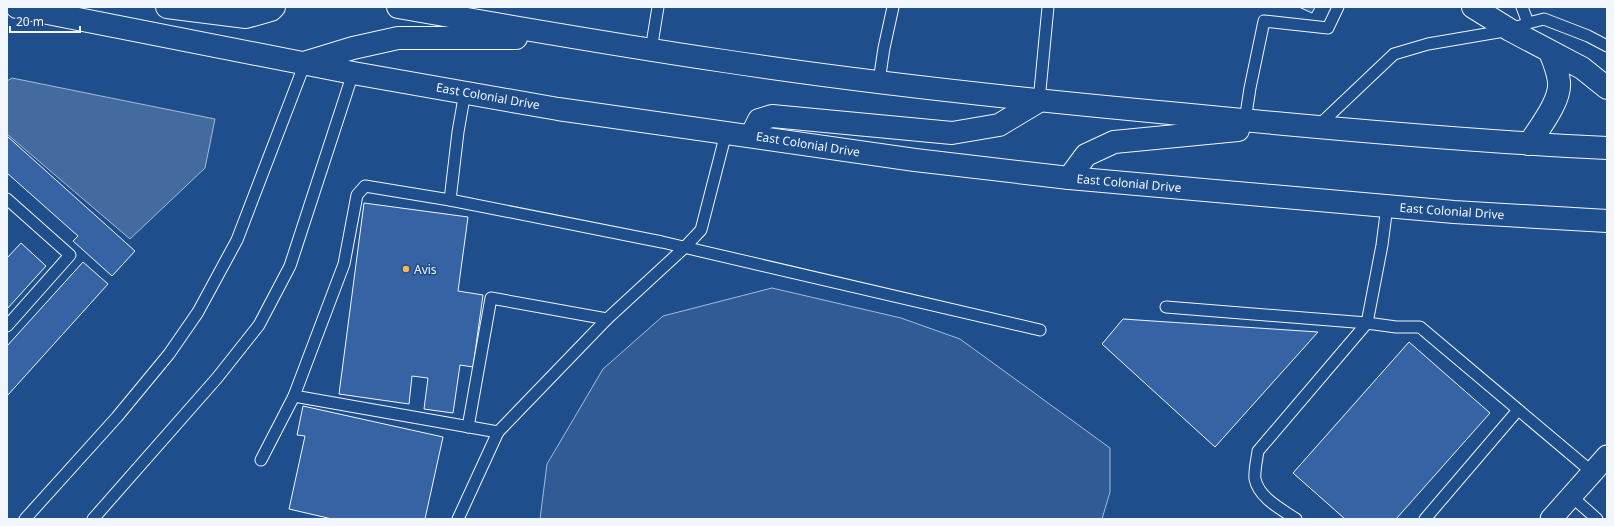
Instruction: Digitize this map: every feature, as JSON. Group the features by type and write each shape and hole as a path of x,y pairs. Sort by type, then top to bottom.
{"main road":[{"name":"East Colonial Drive","path":"18,7 82,21 353,73 558,109 915,160 1069,178 1454,212 1607,221"},
{"path":"168,7 246,17 271,10 274,7"},
{"path":"398,7 575,38 726,62 1039,101 1287,125 1529,144 1607,148"},
{"path":"1473,7 1519,26 1550,52 1582,68 1606,84"},
{"path":"305,63 353,48 398,38 575,38"},
{"path":"1529,144 1549,112 1556,97 1559,84 1550,52"},
{"path":"751,136 759,120 772,116 952,133 999,125 1039,101"},
{"path":"1069,178 1086,155 1114,142 1287,125"}],"street":[{"path":"1551,519 1607,456"}],"lane":[{"path":"651,50 658,7"},
{"path":"879,81 884,48 893,7"},
{"path":"1039,101 1048,7"},
{"path":"1245,121 1250,88 1264,21 1328,28 1338,7"},
{"path":"1519,26 1522,7"},
{"path":"1316,127 1394,54 1428,44 1519,26 1544,19 1588,36 1607,46"},
{"path":"25,519 117,417 169,354 198,312 237,240 305,63"},
{"path":"93,519 217,378 259,325 290,266 353,73"},
{"path":"450,200 458,132 465,92"},
{"path":"458,519 498,432 607,319 684,248 701,230 726,133"},
{"path":"262,460 294,396 344,264 357,195 366,186 450,200 655,240 1040,330"},
{"path":"7,199 70,254 7,326"},
{"path":"1296,519 1262,494 1255,478 1258,451 1367,323 1382,245 1387,206"},
{"path":"468,427 491,298 607,319"},
{"path":"1166,307 1367,323 1396,327 1420,327 1592,472"},
{"path":"294,396 498,432"},
{"path":"1425,519 1518,410"},
{"path":"1572,496 1597,519"}],"shaded area":[{"path":"12,78 215,119 205,168 130,239 7,134 7,81"},
{"path":"772,288 901,318 960,339 1110,448 1110,492 1102,519 540,519 547,464 603,369 663,316"}],"building":[{"path":"1299,7 1315,7 1312,13"},
{"path":"7,136 135,251 112,276 73,241 78,236 7,173"},
{"path":"364,203 468,217 458,291 483,295 473,367 460,365 453,413 424,409 428,378 412,376 409,404 339,394"},
{"path":"21,243 46,266 7,309 7,258"},
{"path":"83,262 108,284 7,396 7,346"},
{"path":"1123,319 1318,332 1215,447 1102,344"},
{"path":"1409,342 1490,413 1396,519 1345,519 1293,473"},
{"path":"303,406 443,437 425,519 332,519 289,509 305,436 297,435"}],"place":[{"name":"Avis","path":"406,269"}]}
